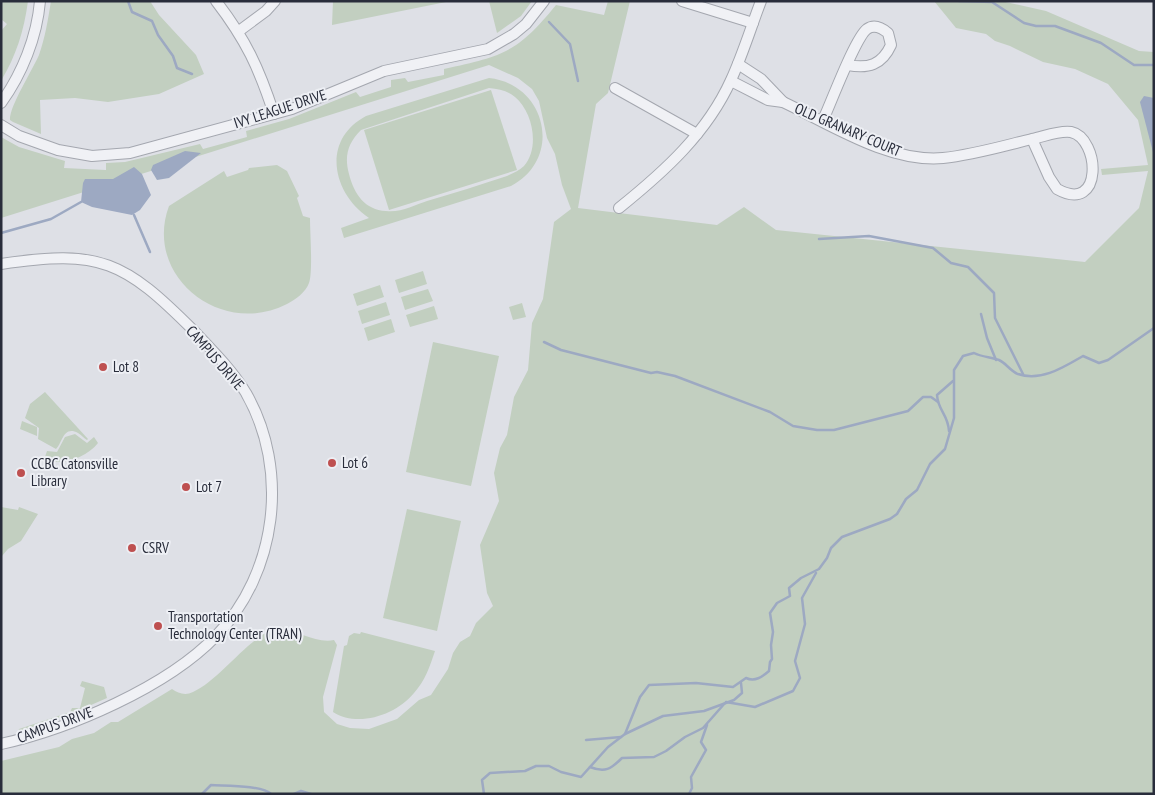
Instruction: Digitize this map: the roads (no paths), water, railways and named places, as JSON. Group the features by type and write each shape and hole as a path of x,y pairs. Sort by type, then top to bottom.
{"street":[{"path":"1,103 12,88 24,64 32,39 40,1"},
{"path":"216,1 239,30 259,69 274,114"},
{"path":"239,30 266,11 275,1"},
{"name":"IVY LEAGUE DRIVE","path":"1,125 19,136 58,150 92,156 144,149 274,114 384,71 488,49 514,34 526,24 544,1"},
{"path":"682,1 753,23"},
{"path":"619,208 669,166 697,134 731,81 761,1"},
{"path":"823,120 861,35 866,30 878,27 888,33 891,45 883,58 869,67 848,65"},
{"name":"OLD GRANARY COURT","path":"738,64 761,79 783,102"},
{"name":"OLD GRANARY COURT","path":"731,81 768,100 783,102 881,148 914,157 942,158 1065,132 1071,132 1082,138 1086,144 1093,170 1093,178 1087,189 1075,194 1057,189 1049,177 1032,139"},
{"path":"615,88 697,134"},
{"name":"CAMPUS DRIVE","path":"1,264 55,257 79,258 119,269 154,292 212,350 230,370 246,393 263,432 272,478 269,531 259,570 240,606 217,636 182,664 130,695 68,723 1,744"}],"water":[{"path":"1144,96 1154,98 1154,156 1140,102"},
{"path":"185,151 201,153 169,178 157,180 151,170 153,165"},
{"path":"134,167 142,174 151,195 140,210 132,215 92,207 81,202 85,179 113,179"}],"waterway":[{"path":"128,1 132,12 152,21 158,35 173,56 177,68 192,74"},
{"path":"959,1 992,2 1024,23 1036,26 1055,26 1101,43 1134,65 1154,65"},
{"path":"549,22 570,44 578,81"},
{"path":"1,233 51,219 81,202"},
{"path":"134,215 150,252"},
{"path":"819,239 869,236 933,248 951,263 968,267 994,293 995,318 1023,374"},
{"path":"981,314 987,338 996,360"},
{"path":"484,794 482,780 490,773 525,771 536,766 549,766 561,772 581,777 608,747 625,734 640,697 649,685 696,683 733,687 746,678 755,679 769,671 772,659 771,645 773,632 770,613 777,603 790,596 789,588 801,578 819,569 831,548 842,537 890,519 897,514 906,499 917,490 930,464 945,449 954,418 954,370 963,356 974,353 1001,361 1018,374 1027,376 1044,375 1068,365 1083,356 1099,363 1108,360 1154,328"},
{"path":"544,342 561,350 651,373 657,372 675,376 770,412 793,426 817,430 834,430 908,411 923,397 931,397 938,402"},
{"path":"949,431 947,420 939,405 937,395 953,381"},
{"path":"726,702 755,707 793,691 800,678 795,661 805,624 802,598 816,573"},
{"path":"625,734 663,716 704,711 734,700 742,693 741,683"},
{"path":"590,767 604,770 622,758 654,757 703,728 725,703"},
{"path":"689,794 692,788 691,777 706,750 701,742 707,725"},
{"path":"586,740 621,737"},
{"path":"202,794 211,785 251,787 271,794"},
{"path":"294,794 301,791 311,794"}],"place":[{"name":"Lot 8","path":"103,367"},
{"name":"Lot 6","path":"332,463"},
{"name":"CCBC Catonsville Library","path":"21,473"},
{"name":"Lot 7","path":"186,487"},
{"name":"CSRV","path":"132,548"},
{"name":"Transportation Technology Center (TRAN)","path":"158,626"}]}
